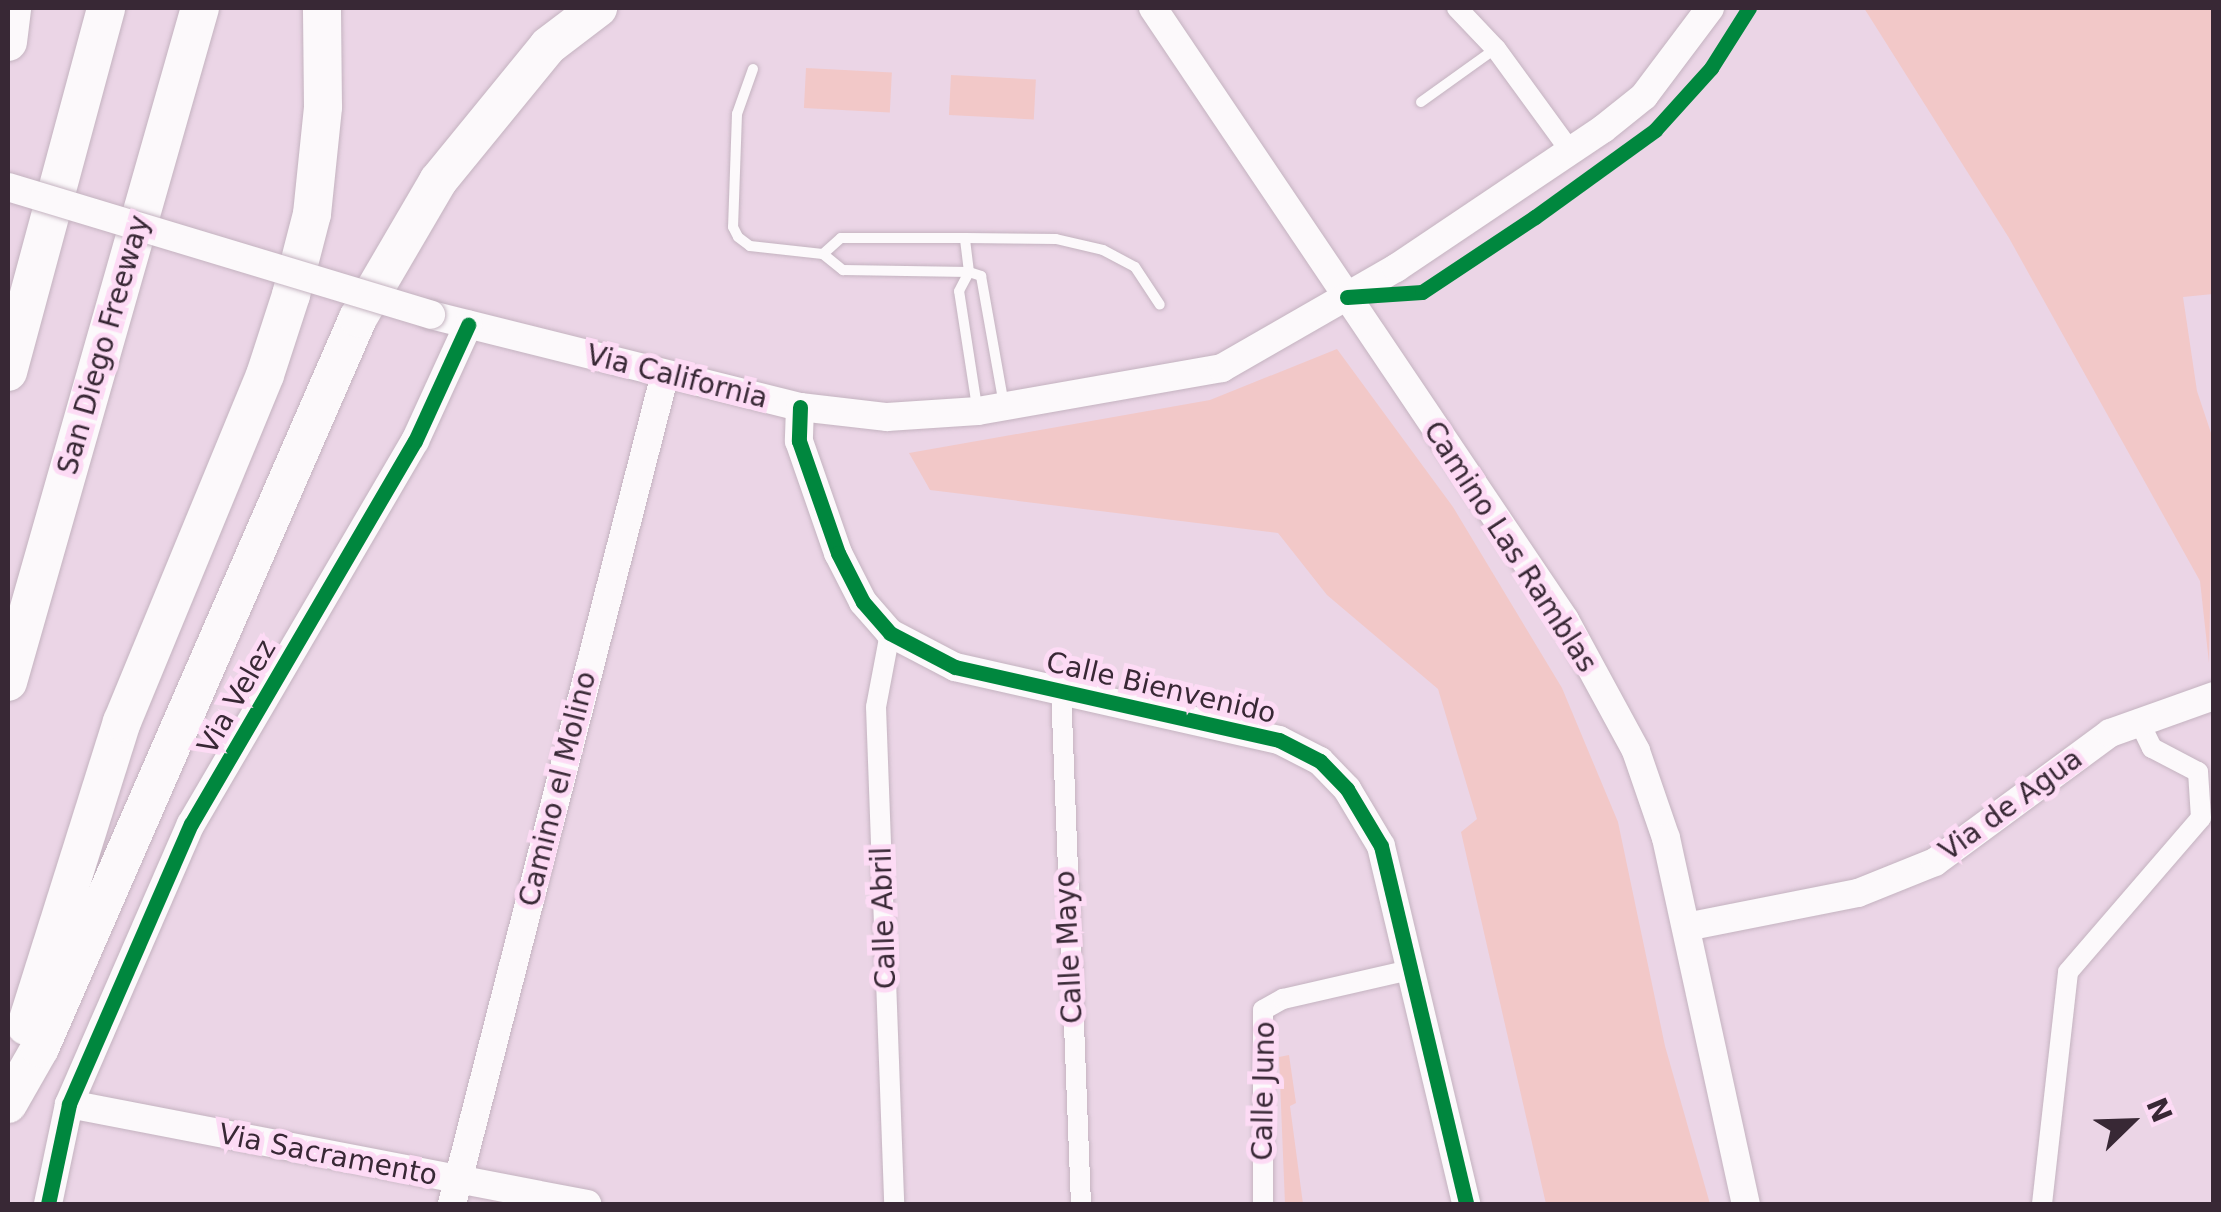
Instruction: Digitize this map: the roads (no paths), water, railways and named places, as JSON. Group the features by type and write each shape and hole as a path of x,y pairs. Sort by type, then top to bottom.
{"highway":[{"path":"8,42 12,8"},
{"path":"8,372 106,8"},
{"name":"San Diego Freeway","path":"8,682 200,8"},
{"path":"8,1086 122,722 265,376 291,295 314,196 323,107 322,8"},
{"path":"8,1104 40,1048 358,318 438,181 548,46 598,8"}],"street":[{"name":"Camino Las Ramblas","path":"1152,8 1564,620 1636,751 1666,838 1746,1204"},
{"path":"1456,8 1496,49 1571,152"},
{"name":"Via California","path":"8,187 431,315 800,407 886,417 991,408 1222,368 1347,297 1571,152 1644,96 1710,8"},
{"name":"Via Velez","path":"48,1204 69,1104 192,824 415,441 468,325"},
{"name":"Camino el Molino","path":"455,1192 665,374"},
{"name":"Calle Bienvenido","path":"800,407 799,441 838,552 864,602 890,633 955,666 1278,740 1320,761 1367,816 1381,846 1466,1204"},
{"name":"Calle Abril","path":"890,633 876,707 894,1204"},
{"name":"Calle Mayo","path":"1062,689 1081,1204"},
{"name":"Via de Agua","path":"1686,928 1858,892 1935,862 2007,804 2138,718 2214,696"},
{"path":"2042,1204 2068,972 2201,818 2198,772 2152,748 2138,718"},
{"name":"Calle Juno","path":"1264,1204 1263,1010 1282,999 1410,970"},
{"name":"Via Sacramento","path":"69,1104 455,1192 587,1204"}],"lane":[{"path":"1421,102 1496,49"},
{"path":"752,70 737,114 732,227 750,246 823,254 843,270 970,272 982,276 991,408"},
{"path":"823,254 841,238 1056,239 1103,250 1136,267 1160,305"},
{"path":"965,238 970,272 959,290 991,408"}]}
